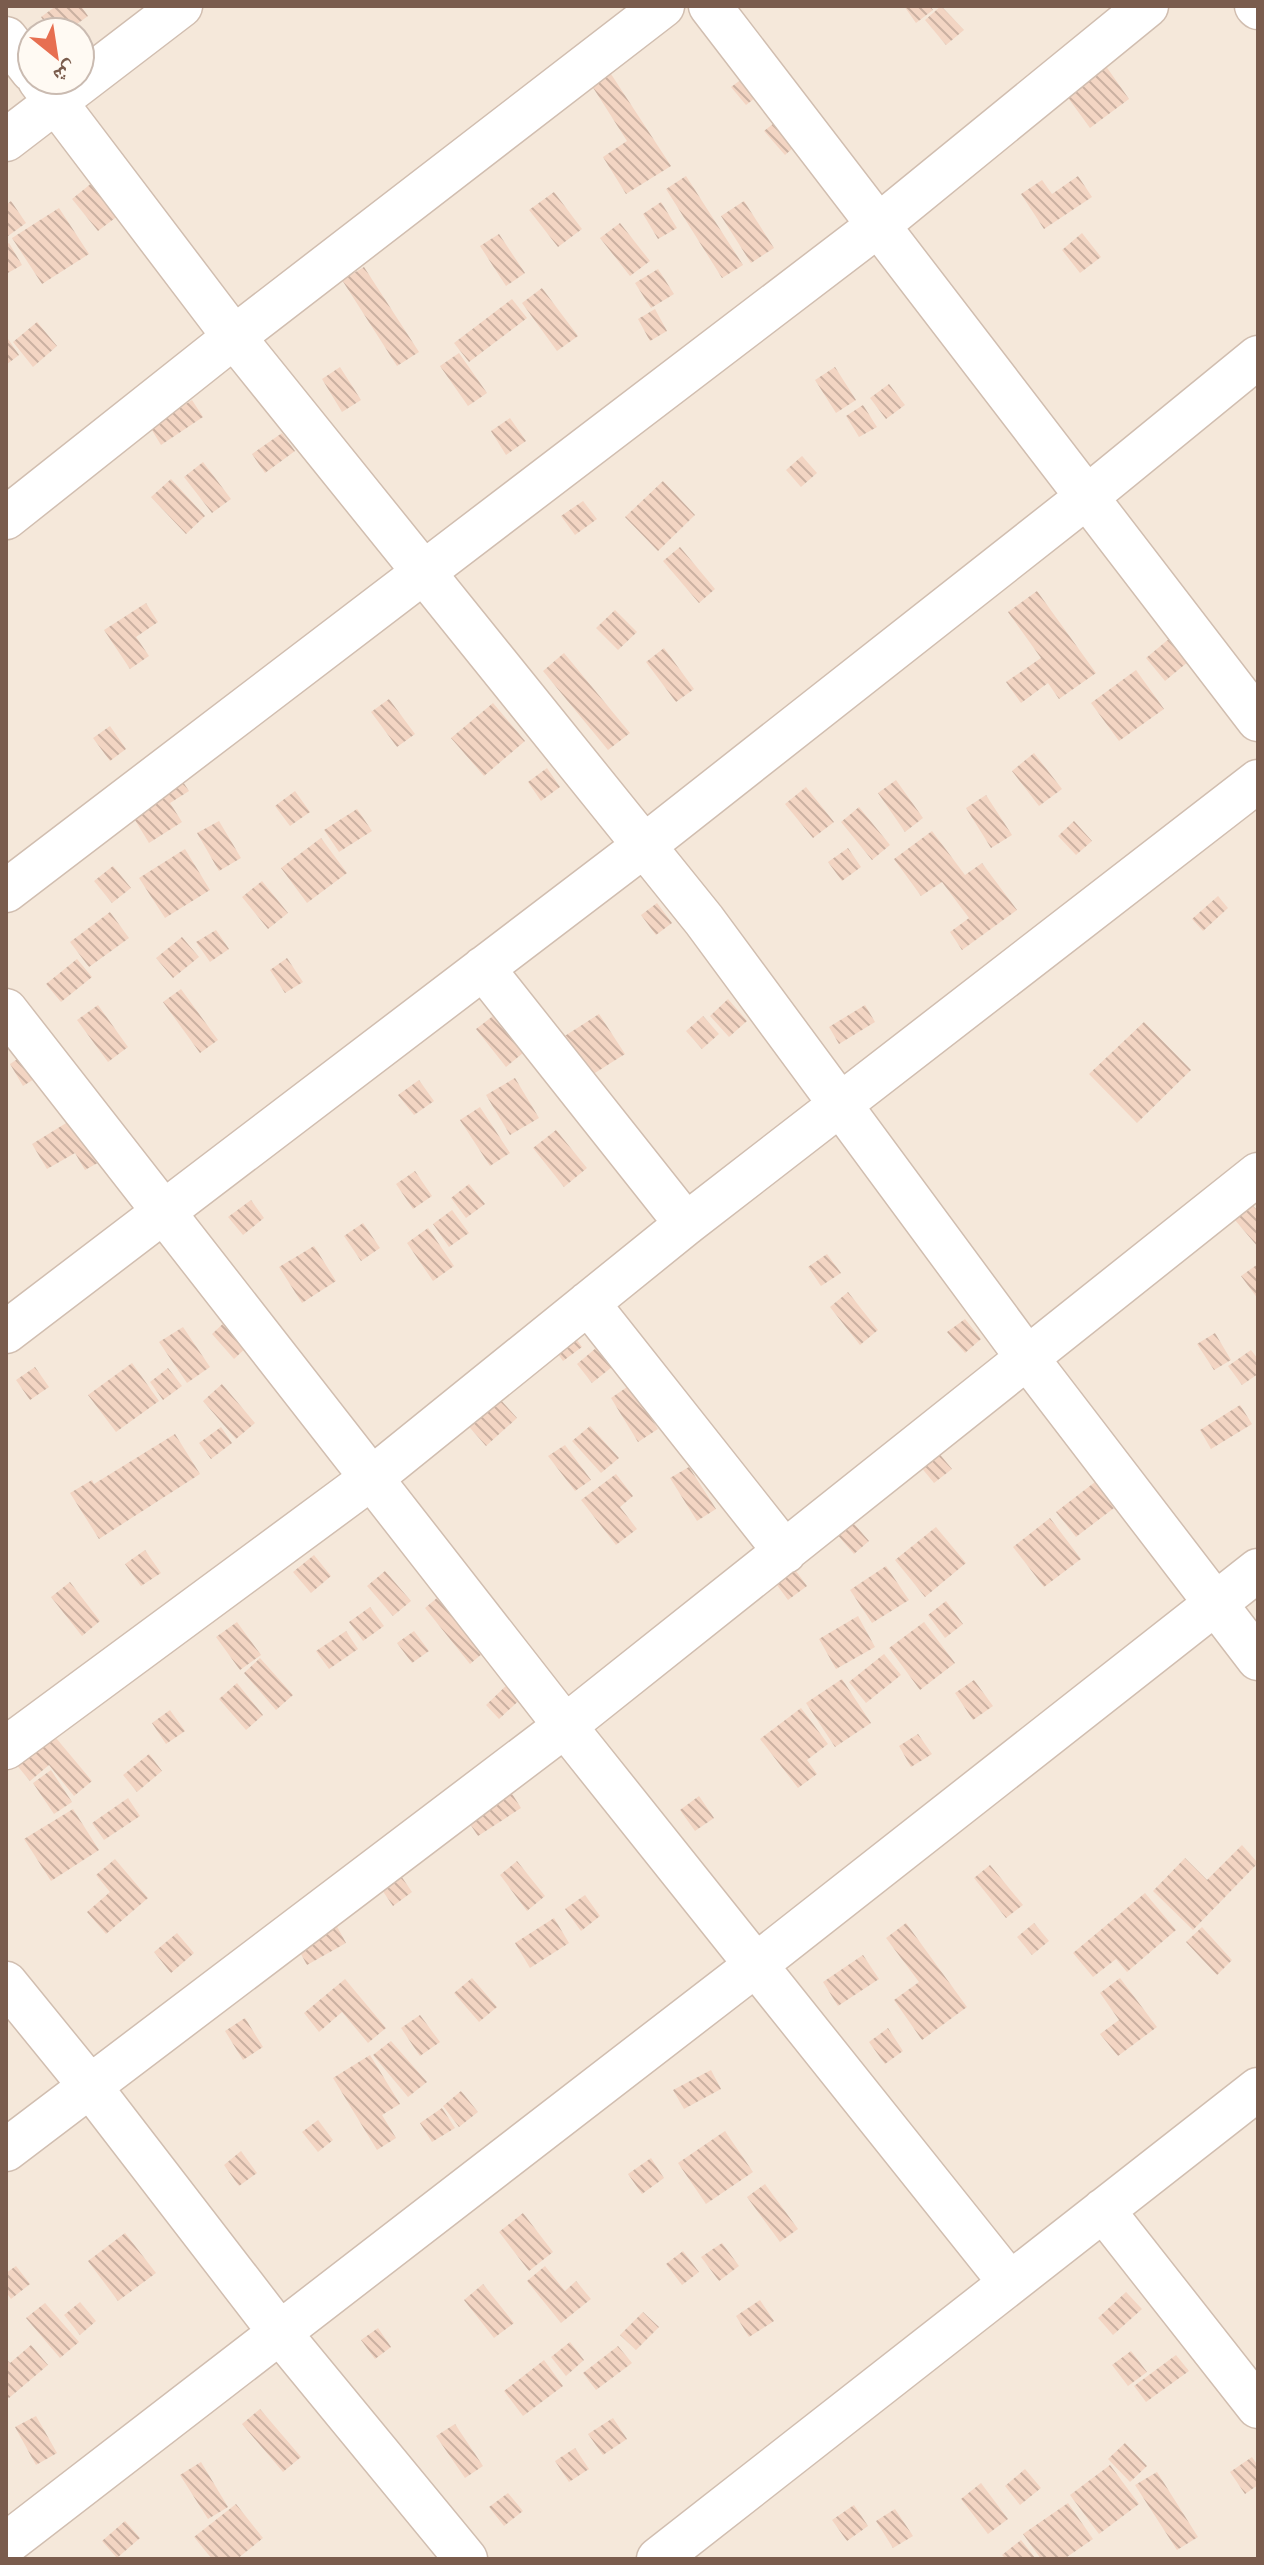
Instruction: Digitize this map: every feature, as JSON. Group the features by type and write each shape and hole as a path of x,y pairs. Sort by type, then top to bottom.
{"street":[{"path":"96,54 181,6"},
{"path":"6,518 234,337 663,6"},
{"path":"710,6 1258,720"},
{"path":"6,891 880,224 1147,6"},
{"path":"6,140 34,96"},
{"path":"51,96 234,337 645,845 842,1104 1028,1359 1258,1659"},
{"path":"6,1332 645,845 1088,496 1258,357"},
{"path":"6,1748 373,1477 686,1224 1258,781"},
{"path":"483,968 686,1224"},
{"path":"6,1010 565,1726 1010,2283"},
{"path":"6,2150 565,1726 1258,1174"},
{"path":"588,1303 785,1552"},
{"path":"6,2544 757,1964 1258,1570"},
{"path":"6,1983 89,2085 280,2333 466,2559"},
{"path":"658,2559 1258,2089"},
{"path":"1103,2210 1258,2407"}],"shaded area":[{"path":"6,6 1258,6 1258,2559 6,2559"}],"building":[{"path":"56,6 81,6 88,16 42,16"},
{"path":"904,6 930,6 933,10 916,23"},
{"path":"941,6 964,30 946,45 925,20"},
{"path":"1103,62 1129,99 1090,128 1063,91"},
{"path":"750,73 764,91 746,105 731,87"},
{"path":"611,74 671,166 626,194 603,157 627,141 592,86"},
{"path":"783,116 802,140 785,155 764,131"},
{"path":"686,176 743,265 722,278 666,189"},
{"path":"1078,176 1092,197 1044,229 1021,194 1042,180 1052,194"},
{"path":"93,182 119,215 98,231 72,199"},
{"path":"554,192 582,229 558,247 529,210"},
{"path":"11,201 26,223 8,236 6,205"},
{"path":"744,201 774,248 751,263 721,216"},
{"path":"661,202 677,228 658,239 643,214"},
{"path":"59,208 89,254 42,284 12,238"},
{"path":"620,223 650,261 630,276 600,238"},
{"path":"1082,233 1101,257 1080,273 1062,250"},
{"path":"499,234 525,273 506,286 480,246"},
{"path":"9,243 22,265 6,274 6,245"},
{"path":"364,267 419,352 397,366 342,280"},
{"path":"658,269 674,294 651,308 635,283"},
{"path":"542,288 578,336 557,351 522,303"},
{"path":"512,299 527,318 469,362 454,343"},
{"path":"655,309 667,331 650,341 638,319"},
{"path":"37,322 57,346 33,367 13,342"},
{"path":"6,336 19,355 6,365"},
{"path":"459,353 487,393 468,406 440,366"},
{"path":"340,367 361,400 342,412 322,379"},
{"path":"835,367 856,400 836,413 815,380"},
{"path":"889,384 905,405 886,419 870,398"},
{"path":"192,400 203,417 161,445 150,427"},
{"path":"863,405 877,427 859,437 846,416"},
{"path":"510,418 526,441 506,455 491,431"},
{"path":"282,433 295,451 265,473 252,454"},
{"path":"802,456 817,473 801,487 786,470"},
{"path":"203,462 231,499 212,513 184,477"},
{"path":"171,479 205,516 186,534 151,497"},
{"path":"663,481 695,515 658,551 625,517"},
{"path":"583,501 597,519 575,535 561,516"},
{"path":"680,547 715,589 699,603 663,561"},
{"path":"1037,591 1096,673 1059,699 1048,683 1021,703 1006,682 1041,658 1008,612"},
{"path":"146,603 158,622 136,637 149,656 130,669 104,630"},
{"path":"615,610 637,632 618,650 596,628"},
{"path":"1170,638 1189,661 1165,681 1146,658"},
{"path":"664,648 694,689 676,702 646,662"},
{"path":"564,653 630,733 608,750 543,671"},
{"path":"1136,670 1164,709 1119,741 1091,703"},
{"path":"389,699 415,734 397,747 371,712"},
{"path":"493,703 525,741 484,776 451,738"},
{"path":"110,726 126,749 110,761 93,738"},
{"path":"1034,753 1062,789 1039,806 1012,771"},
{"path":"547,768 560,787 541,801 528,782"},
{"path":"181,779 189,791 170,803 182,822 149,843 130,812"},
{"path":"896,780 923,818 905,832 878,793"},
{"path":"806,787 834,822 813,838 785,804"},
{"path":"295,791 310,812 290,826 275,806"},
{"path":"986,795 1012,835 991,848 966,808"},
{"path":"859,807 890,845 872,860 841,822"},
{"path":"357,809 372,831 339,852 324,830"},
{"path":"219,821 241,858 219,871 197,833"},
{"path":"1074,821 1092,841 1076,855 1058,836"},
{"path":"932,831 965,875 982,863 1017,910 962,950 950,932 969,918 942,882 921,896 894,859"},
{"path":"321,838 347,873 307,903 281,868"},
{"path":"848,848 861,867 842,881 828,862"},
{"path":"185,849 210,890 165,918 139,878"},
{"path":"113,866 131,888 112,903 94,881"},
{"path":"262,881 288,913 268,929 242,897"},
{"path":"1218,896 1228,908 1203,931 1192,919"},
{"path":"657,903 672,923 656,935 641,915"},
{"path":"110,912 129,938 89,967 70,942"},
{"path":"216,930 229,949 210,962 196,942"},
{"path":"182,937 199,957 173,978 156,958"},
{"path":"287,958 303,982 285,993 270,970"},
{"path":"77,959 92,977 61,1002 46,984"},
{"path":"181,989 218,1040 200,1053 163,1002"},
{"path":"728,999 747,1021 729,1037 710,1016"},
{"path":"98,1005 128,1047 108,1062 77,1020"},
{"path":"865,1005 875,1022 839,1044 829,1027"},
{"path":"599,1014 625,1054 560,1095 557,1041"},
{"path":"493,1016 523,1053 506,1067 476,1029"},
{"path":"703,1016 719,1034 702,1049 686,1031"},
{"path":"1144,1022 1191,1070 1137,1123 1089,1074"},
{"path":"25,1054 39,1076 23,1086 10,1064"},
{"path":"515,1078 539,1118 510,1135 486,1095"},
{"path":"419,1080 434,1101 414,1115 398,1095"},
{"path":"480,1107 510,1153 490,1166 460,1120"},
{"path":"76,1117 103,1160 85,1170 75,1153 47,1169 32,1144"},
{"path":"556,1130 587,1168 564,1187 533,1148"},
{"path":"415,1171 432,1196 413,1209 396,1184"},
{"path":"469,1184 485,1204 466,1218 451,1198"},
{"path":"251,1200 264,1218 243,1235 228,1217"},
{"path":"1252,1205 1258,1211 1258,1247 1235,1220"},
{"path":"452,1210 469,1233 449,1247 433,1224"},
{"path":"363,1223 380,1248 361,1261 344,1236"},
{"path":"428,1228 454,1266 433,1281 407,1243"},
{"path":"314,1246 336,1281 302,1303 279,1267"},
{"path":"827,1254 841,1273 821,1286 808,1267"},
{"path":"1258,1264 1258,1299 1241,1276"},
{"path":"848,1292 878,1330 860,1345 830,1307"},
{"path":"228,1319 250,1344 234,1359 212,1334"},
{"path":"965,1319 981,1339 965,1353 947,1332"},
{"path":"566,1325 582,1347 563,1361 547,1339"},
{"path":"183,1327 210,1367 187,1383 159,1342"},
{"path":"1215,1333 1231,1360 1214,1370 1197,1344"},
{"path":"596,1348 612,1367 592,1383 577,1364"},
{"path":"1251,1350 1258,1359 1258,1374 1242,1385 1228,1366"},
{"path":"132,1363 159,1401 116,1432 88,1395"},
{"path":"35,1367 49,1387 30,1400 16,1380"},
{"path":"168,1368 182,1386 163,1400 150,1382"},
{"path":"222,1384 255,1423 236,1439 203,1401"},
{"path":"630,1385 658,1429 638,1442 611,1398"},
{"path":"489,1387 517,1418 486,1446 458,1414"},
{"path":"1240,1405 1252,1424 1211,1449 1200,1430"},
{"path":"590,1426 619,1458 601,1473 572,1441"},
{"path":"221,1427 232,1443 211,1459 199,1443"},
{"path":"175,1434 200,1474 99,1539 70,1493 92,1480 94,1484"},
{"path":"565,1445 591,1480 575,1491 548,1456"},
{"path":"937,1451 952,1469 934,1483 920,1466"},
{"path":"689,1467 716,1509 697,1521 670,1478"},
{"path":"616,1474 633,1496 620,1507 637,1529 616,1545 581,1500"},
{"path":"1095,1482 1114,1508 1076,1537 1056,1512"},
{"path":"849,1518 869,1541 854,1554 834,1531"},
{"path":"1050,1518 1081,1559 1044,1587 1013,1547"},
{"path":"936,1527 966,1563 925,1597 895,1560"},
{"path":"145,1550 161,1573 141,1586 125,1564"},
{"path":"314,1555 331,1576 311,1593 293,1572"},
{"path":"886,1566 909,1600 872,1623 850,1590"},
{"path":"793,1567 807,1586 788,1600 774,1581"},
{"path":"385,1571 411,1601 393,1616 367,1586"},
{"path":"70,1582 100,1621 82,1636 51,1597"},
{"path":"444,1592 489,1648 470,1664 425,1608"},
{"path":"946,1601 963,1624 945,1638 928,1615"},
{"path":"370,1607 384,1626 363,1641 349,1622"},
{"path":"858,1616 875,1647 836,1669 819,1639"},
{"path":"237,1622 261,1655 240,1670 216,1637"},
{"path":"924,1622 955,1663 920,1690 889,1648"},
{"path":"346,1631 358,1649 329,1669 316,1651"},
{"path":"414,1631 429,1651 412,1663 397,1643"},
{"path":"884,1654 901,1675 866,1703 849,1682"},
{"path":"260,1658 293,1695 276,1710 244,1673"},
{"path":"513,1679 527,1693 499,1719 486,1705"},
{"path":"842,1679 871,1723 835,1747 806,1703"},
{"path":"974,1680 993,1706 973,1720 955,1693"},
{"path":"237,1683 263,1715 246,1730 219,1699"},
{"path":"801,1708 828,1744 807,1760 817,1774 798,1788 760,1739"},
{"path":"170,1710 185,1731 166,1744 152,1723"},
{"path":"51,1732 92,1781 74,1796 49,1765 30,1781 15,1763"},
{"path":"918,1734 932,1754 911,1767 899,1746"},
{"path":"149,1754 162,1771 137,1792 123,1775"},
{"path":"51,1770 72,1802 54,1814 33,1783"},
{"path":"509,1789 521,1808 478,1836 466,1818"},
{"path":"699,1796 714,1818 695,1831 680,1810"},
{"path":"128,1798 140,1816 104,1840 92,1823"},
{"path":"73,1809 99,1850 51,1881 24,1839"},
{"path":"1242,1845 1258,1863 1193,1930 1153,1891 1185,1858 1207,1880"},
{"path":"115,1859 148,1898 106,1934 87,1912 110,1892 96,1875"},
{"path":"517,1861 545,1896 527,1911 500,1875"},
{"path":"990,1865 1023,1905 1006,1918 974,1878"},
{"path":"399,1873 412,1892 393,1906 380,1887"},
{"path":"1145,1893 1176,1930 1127,1972 1116,1959 1093,1977 1073,1953"},
{"path":"585,1895 600,1916 581,1931 565,1909"},
{"path":"554,1918 569,1943 530,1968 515,1943"},
{"path":"335,1923 346,1943 307,1965 296,1945"},
{"path":"906,1923 967,2007 922,2040 894,2000 919,1982 886,1938"},
{"path":"1034,1923 1049,1941 1032,1955 1017,1937"},
{"path":"1202,1927 1232,1960 1217,1975 1186,1942"},
{"path":"177,1933 194,1953 171,1973 154,1952"},
{"path":"863,1955 879,1979 838,2006 823,1982"},
{"path":"472,1978 497,2007 479,2022 454,1993"},
{"path":"1120,1978 1157,2027 1118,2056 1100,2034 1119,2020 1100,1993"},
{"path":"345,1979 386,2028 368,2043 342,2012 319,2032 304,2013"},
{"path":"420,2015 440,2042 420,2056 401,2028"},
{"path":"245,2018 263,2047 243,2060 225,2031"},
{"path":"888,2028 903,2051 885,2064 869,2042"},
{"path":"391,2041 427,2082 408,2097 373,2055"},
{"path":"370,2055 400,2104 382,2115 396,2138 377,2150 333,2078"},
{"path":"711,2070 721,2089 684,2109 673,2090"},
{"path":"461,2091 478,2112 459,2127 443,2106"},
{"path":"442,2108 455,2128 432,2142 420,2123"},
{"path":"318,2120 333,2140 318,2152 302,2132"},
{"path":"725,2131 753,2172 706,2204 678,2163"},
{"path":"241,2151 257,2173 239,2186 224,2165"},
{"path":"651,2158 664,2178 642,2194 628,2174"},
{"path":"765,2184 798,2229 780,2242 747,2197"},
{"path":"523,2213 553,2252 529,2271 499,2232"},
{"path":"125,2233 156,2273 118,2301 88,2261"},
{"path":"722,2243 739,2266 719,2281 701,2257"},
{"path":"683,2251 699,2272 682,2285 666,2264"},
{"path":"16,2266 30,2284 11,2299 6,2292 6,2273"},
{"path":"545,2266 565,2291 576,2281 591,2299 561,2323 527,2281"},
{"path":"483,2284 514,2323 494,2338 464,2300"},
{"path":"1126,2292 1142,2309 1113,2335 1098,2318"},
{"path":"760,2300 774,2321 749,2337 736,2316"},
{"path":"80,2302 96,2321 80,2335 64,2315"},
{"path":"45,2303 79,2342 60,2358 26,2318"},
{"path":"643,2312 659,2327 636,2350 620,2335"},
{"path":"378,2328 391,2347 375,2359 361,2340"},
{"path":"570,2342 584,2360 566,2376 551,2357"},
{"path":"31,2345 48,2365 9,2398 6,2395 6,2359 10,2363"},
{"path":"618,2346 632,2363 596,2390 583,2373"},
{"path":"1131,2351 1147,2372 1128,2386 1112,2365"},
{"path":"1176,2355 1189,2371 1146,2402 1134,2386"},
{"path":"544,2360 563,2386 523,2416 504,2391"},
{"path":"260,2409 301,2457 283,2472 242,2424"},
{"path":"36,2416 57,2453 36,2465 15,2427"},
{"path":"613,2418 627,2439 603,2455 588,2434"},
{"path":"455,2424 483,2466 465,2478 436,2436"},
{"path":"1125,2443 1147,2466 1130,2482 1108,2459"},
{"path":"575,2448 589,2469 569,2482 555,2461"},
{"path":"1252,2457 1258,2466 1258,2485 1245,2494 1230,2472"},
{"path":"201,2462 228,2507 208,2519 180,2475"},
{"path":"1110,2465 1139,2504 1099,2534 1070,2495"},
{"path":"1025,2469 1041,2488 1020,2505 1005,2486"},
{"path":"1157,2472 1198,2537 1177,2550 1135,2485"},
{"path":"981,2483 1008,2519 988,2534 961,2499"},
{"path":"508,2493 523,2511 504,2526 489,2507"},
{"path":"1068,2503 1093,2539 1064,2559 1041,2559 1023,2534"},
{"path":"236,2504 263,2538 237,2559 212,2559 194,2537"},
{"path":"854,2505 868,2526 847,2541 832,2520"},
{"path":"895,2509 913,2536 893,2548 876,2521"},
{"path":"125,2521 140,2538 117,2558 102,2541"},
{"path":"1021,2540 1036,2559 1006,2559 1002,2555"}]}
